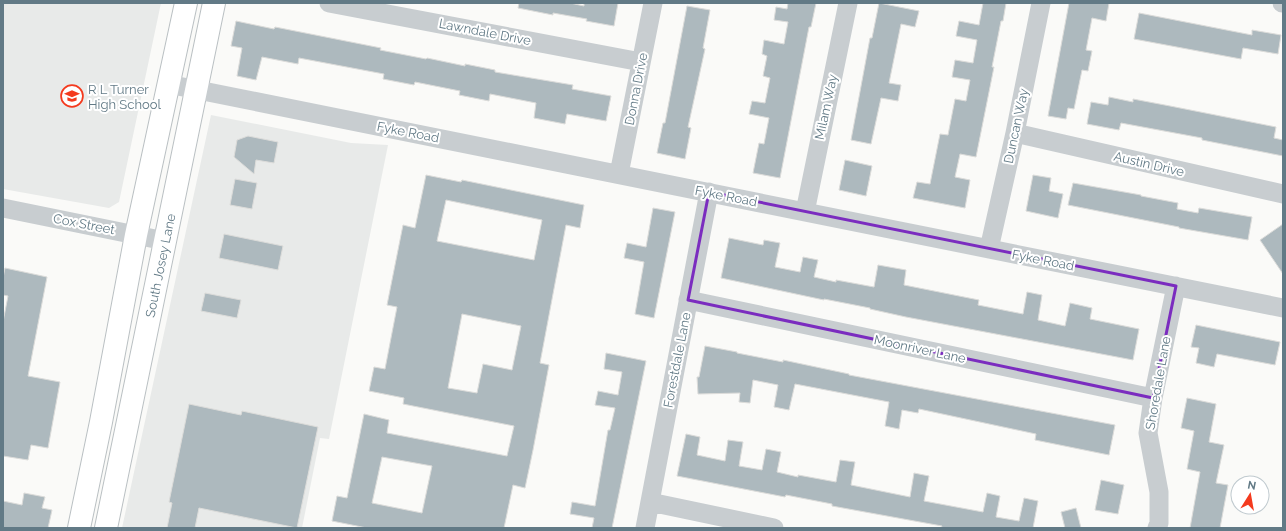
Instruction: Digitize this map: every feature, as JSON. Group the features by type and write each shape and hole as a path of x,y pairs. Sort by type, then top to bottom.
{"main road":[{"path":"79,528 101,422 136,235 186,3"},
{"name":"South Josey Lane","path":"106,528 214,3"}],"street":[{"name":"Lawndale Drive","path":"329,3 641,62"},
{"name":"Donna Drive","path":"619,174 653,3"},
{"name":"Milam Way","path":"805,212 848,3"},
{"name":"Duncan Way","path":"989,248 1015,133 1041,3"},
{"name":"Fyke Road","path":"168,84 1283,308"},
{"name":"Austin Drive","path":"1015,133 1283,194"},
{"name":"Forestdale Lane","path":"645,528 709,192"},
{"name":"Cox Street","path":"3,208 165,241"},
{"name":"Shoredale Lane","path":"1157,528 1159,522 1158,492 1148,433 1153,398 1176,286"},
{"name":"Moonriver Lane","path":"688,300 1153,398"},
{"path":"650,502 774,528"}],"highlighted area":[{"path":"709,192 1176,286 1153,398 688,300"}],"shaded area":[{"name":"R L Turner High School","path":"3,3 161,3 119,202 109,208 3,189"},
{"path":"211,115 351,143 388,145 329,439 320,438 302,528 122,528"}],"building":[{"path":"519,3 570,3 584,6 584,3 618,3 614,26 586,21 587,19 553,13 553,15 518,8"},
{"path":"788,3 816,3 811,27 809,27 780,178 753,173 759,143 764,144 769,118 749,114 752,101 765,103 770,78 763,76 767,56 762,54 764,40 784,44 788,22 774,20 776,7 787,9"},
{"path":"879,3 919,11 915,27 901,24 889,83 901,85 898,101 881,98 871,144 851,140 870,38 872,38"},
{"path":"983,3 1006,3 992,67 994,67 976,157 960,154 955,177 970,180 965,208 913,198 917,182 930,184 940,134 948,135 955,99 966,101 970,80 952,77 955,60 973,63 977,40 956,36 959,21 979,25"},
{"path":"1069,3 1109,3 1106,21 1092,18 1086,50 1092,51 1088,71 1082,70 1074,109 1068,108 1066,119 1048,116"},
{"path":"687,6 710,10 703,48 705,49 688,127 691,128 685,159 657,153 663,123 665,123"},
{"path":"1139,13 1252,35 1252,30 1281,35 1278,54 1243,48 1241,59 1134,39"},
{"path":"236,21 274,29 275,27 381,48 380,50 426,59 465,66 465,64 495,70 495,72 573,85 572,89 611,96 606,121 567,114 565,124 534,118 536,103 490,94 489,101 459,95 460,91 415,82 414,85 383,79 384,74 299,58 298,64 262,57 256,80 237,76 242,48 231,46"},
{"path":"1109,97 1133,102 1133,99 1276,127 1274,138 1283,140 1283,156 1202,140 1202,138 1121,123 1119,130 1087,124 1091,102 1108,105"},
{"path":"248,136 278,142 274,163 256,160 254,174 234,157 237,140"},
{"path":"845,160 872,166 866,196 839,190"},
{"path":"426,175 461,182 462,180 584,205 580,228 566,225 540,363 549,365 533,450 525,488 513,485 504,528 367,528 332,521 337,496 347,498 364,414 389,420 387,433 507,456 514,426 403,404 404,398 369,391 374,367 385,369 397,307 387,305 403,225 415,228","holes":["446,200 542,220 534,260 437,241","462,314 521,326 512,370 483,364 477,393 448,388","382,457 432,466 422,513 372,503"]},
{"path":"1033,175 1051,178 1049,191 1063,194 1058,218 1026,211"},
{"path":"235,179 257,183 252,209 230,205"},
{"path":"1073,183 1178,203 1177,209 1198,213 1199,208 1252,217 1248,240 1179,228 1068,205"},
{"path":"653,208 675,212 654,318 635,314 644,262 624,258 627,243 646,247"},
{"path":"1283,224 1283,274 1260,240"},
{"path":"224,234 283,246 278,270 219,258"},
{"path":"729,238 763,245 764,240 780,243 775,267 800,272 803,257 818,260 814,277 836,282 836,280 874,287 878,265 906,270 904,285 979,300 978,305 1023,314 1027,292 1042,295 1038,320 1065,326 1070,303 1092,308 1090,319 1139,329 1133,360 906,317 870,308 824,300 721,278"},
{"path":"5,268 47,277 28,376 60,382 48,448 31,445 28,460 3,456 3,322 8,296 3,295 3,278"},
{"path":"205,293 241,300 237,318 201,311"},
{"path":"1196,325 1280,342 1275,365 1217,354 1214,367 1196,363 1199,348 1191,347"},
{"path":"705,346 783,362 783,360 849,375 1115,425 1109,455 1035,440 1036,434 919,409 918,413 902,410 899,429 885,426 889,402 795,384 789,410 774,407 778,385 753,380 750,403 739,402 740,393 698,394 697,377 699,377"},
{"path":"606,353 646,361 612,528 592,528 594,518 570,514 572,502 595,506 608,430 610,430 615,408 595,405 598,391 618,395 622,372 604,369"},
{"path":"1187,398 1216,404 1209,442 1224,445 1216,483 1228,485 1220,528 1190,528 1200,472 1187,469 1194,431 1181,428"},
{"path":"189,404 241,415 242,411 318,427 297,528 199,508 195,528 167,528 172,503 169,502"},
{"path":"686,434 700,437 697,455 725,461 728,440 743,442 739,466 762,470 766,449 781,452 777,472 798,477 798,475 836,482 840,460 855,462 851,485 910,497 914,473 929,476 924,501 983,512 987,493 1000,496 996,517 1019,521 1024,498 1038,501 1033,528 941,528 942,526 832,506 832,504 786,495 785,497 677,476"},
{"path":"1101,480 1124,485 1118,514 1095,510"},
{"path":"24,493 45,497 42,508 52,510 48,528 3,528 3,501 22,505"},
{"path":"1076,508 1081,528 1065,528 1061,512"}],"place":[{"name":"R L Turner High School","path":"72,96"}]}
